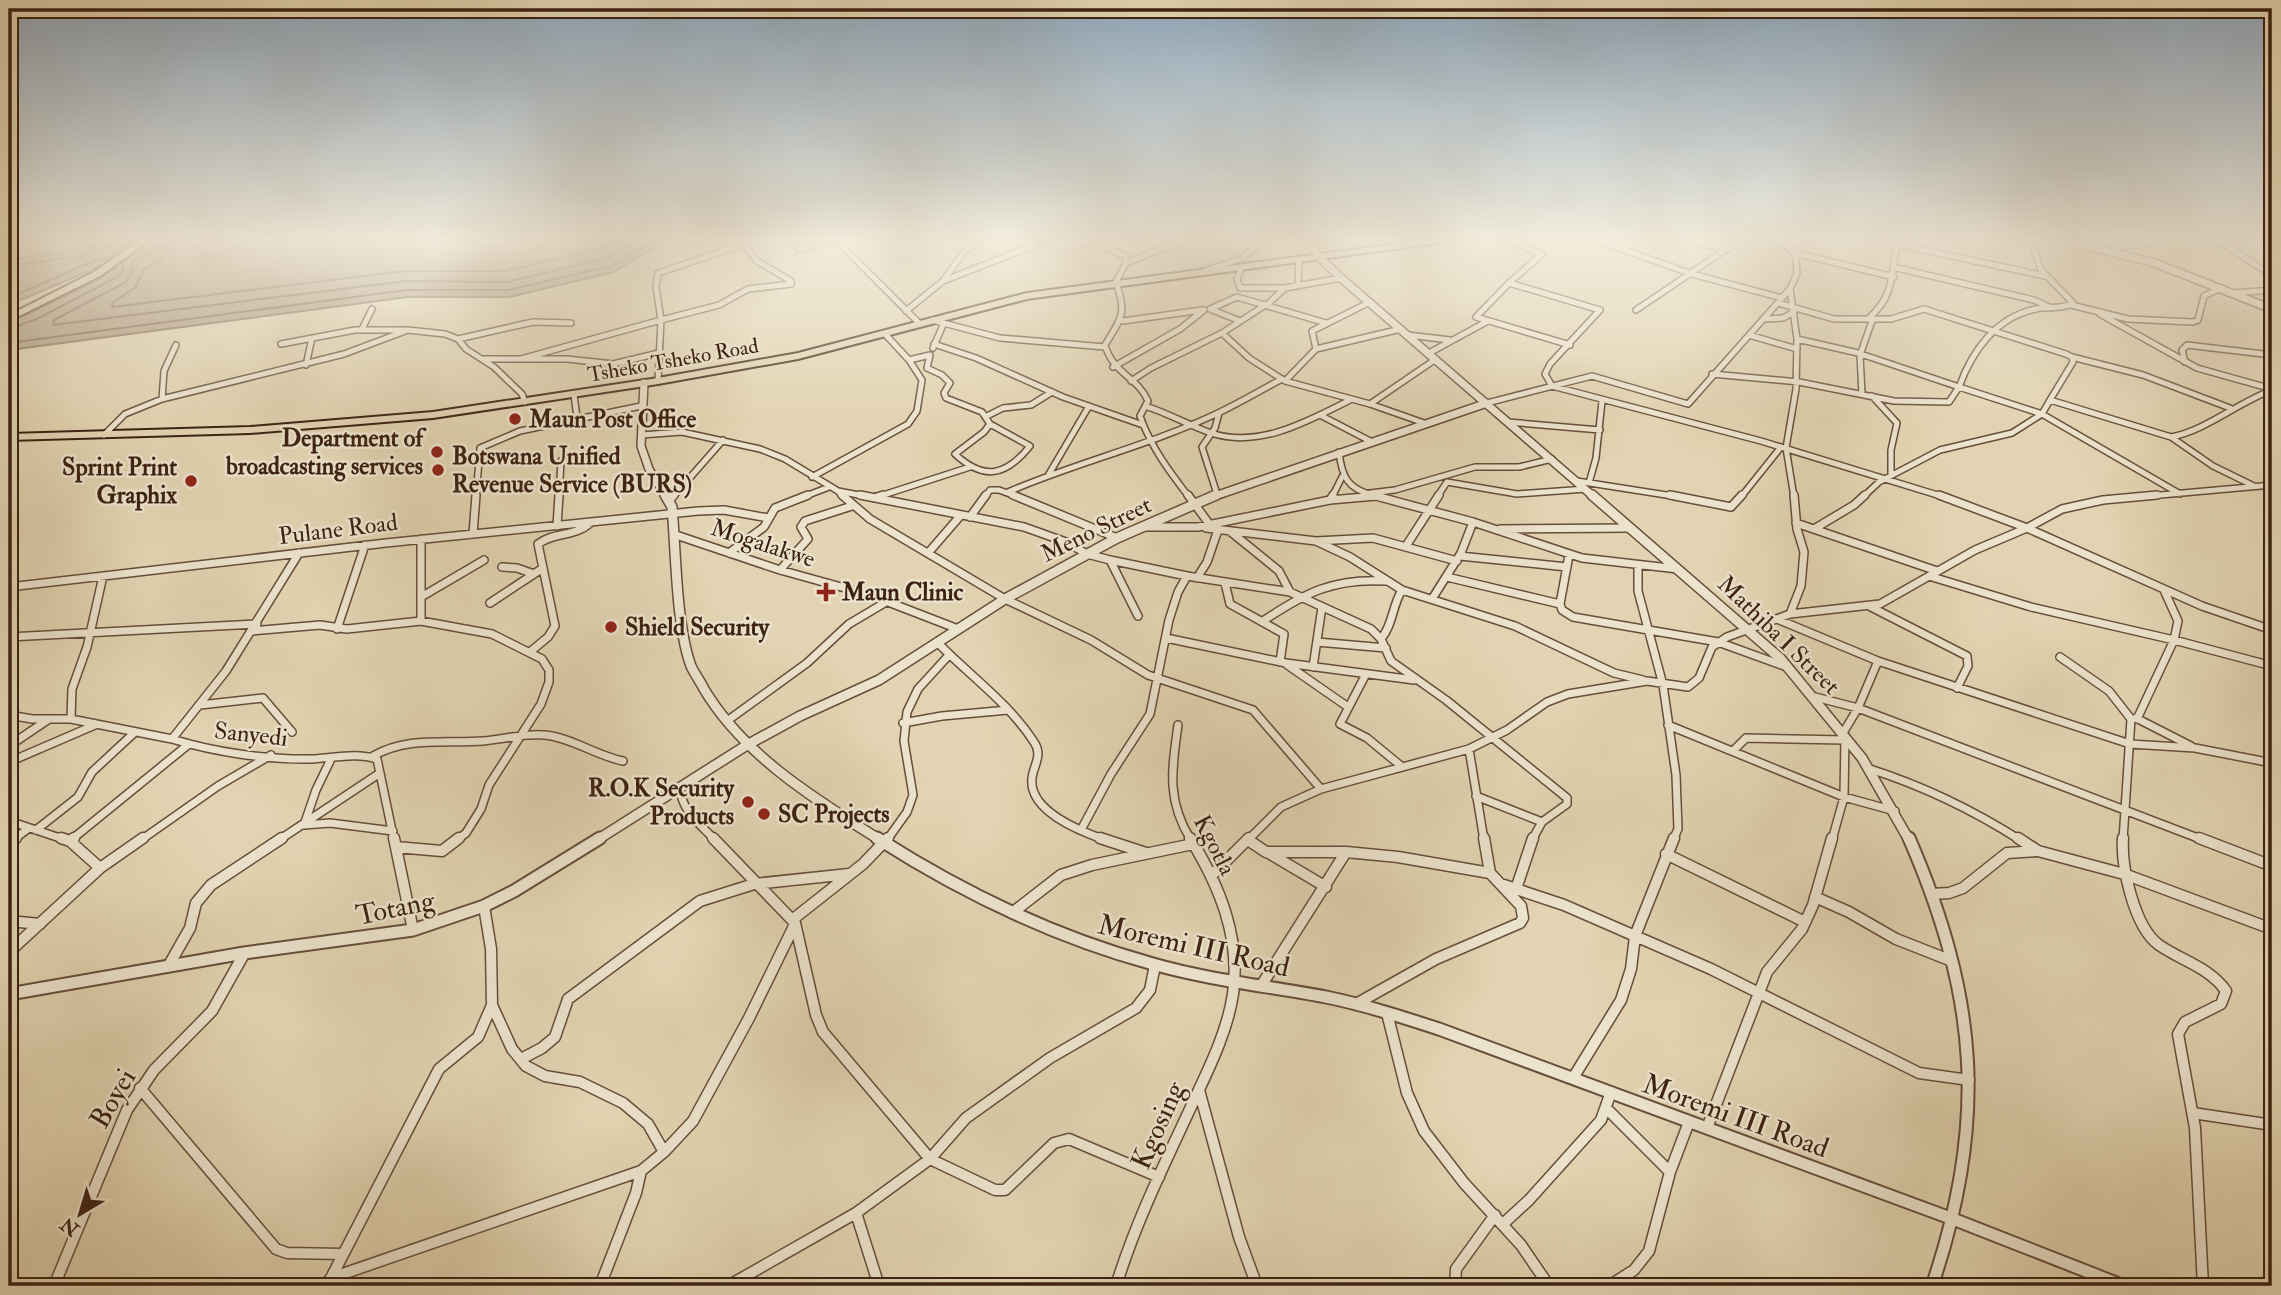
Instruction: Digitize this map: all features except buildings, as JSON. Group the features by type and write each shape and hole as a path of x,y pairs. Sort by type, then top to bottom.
{"highway":[{"path":"9,318 50,298"},
{"name":"Tsheko Tsheko Road","path":"9,437 261,429 380,421 525,402 798,356 1017,298"}],"street":[{"path":"658,298 661,318 658,381"},
{"path":"520,359 661,318 721,305 732,298"},
{"path":"893,298 920,324"},
{"path":"906,311 921,298"},
{"path":"1105,348 1123,321 1122,298"},
{"path":"1113,367 1180,329 1207,309 1231,298"},
{"path":"1241,298 1326,323"},
{"path":"1131,381 1160,363 1222,333 1273,298"},
{"name":"Mathiba I Street","path":"1366,298 1577,481 1588,486 1631,528 1788,667 1815,697 1870,769 1895,811 1932,894 1953,961 1969,1080 1964,1155 1953,1219 1932,1286"},
{"path":"1494,298 1476,316 1486,322 1570,345"},
{"path":"1561,298 1600,310 1546,369 1545,379 1552,386 1889,477 2027,528 2164,590 2272,630"},
{"path":"1636,310 1654,298"},
{"path":"1772,298 1794,311 1829,319 1891,319 1924,309 2073,357 2143,375 2230,408"},
{"path":"1681,421 1688,404 1712,374 1782,298"},
{"path":"1790,614 1803,574 1804,552 1796,523 1793,485 1783,448 1796,382 1797,339 1792,298"},
{"path":"1862,394 1858,353 1871,318 1886,298"},
{"path":"2027,298 2052,308"},
{"path":"2070,298 2071,305"},
{"path":"1712,374 1796,382 1872,396 1945,402 1952,400 1979,344 1995,330 2027,312 2071,305 2101,314 2158,322 2193,322 2198,320 2203,298"},
{"path":"2248,298 2272,308"},
{"path":"1316,349 1311,332 1370,302"},
{"path":"362,329 372,309"},
{"path":"1123,321 1207,309 1240,321"},
{"path":"1763,319 1783,318 1794,311"},
{"path":"2101,314 2200,370 2272,389"},
{"path":"932,320 1000,338 1105,348"},
{"path":"458,339 533,322 572,323"},
{"path":"1370,404 1451,340 1486,322"},
{"path":"943,325 930,355 928,368 942,375 950,383 944,393 946,398 976,410 990,424 1030,447 997,472 984,473 970,467 956,453 984,432 990,424"},
{"path":"281,344 362,329 445,334 458,339 466,349 483,359 522,394 525,402"},
{"path":"104,435 125,414 162,399 306,365 360,349 408,330"},
{"path":"1008,492 1049,474 1080,466 1219,413 1284,380 1316,349 1404,332 1451,340"},
{"path":"1222,333 1249,358 1284,380 1370,404 1424,423"},
{"path":"812,477 913,419 922,380 909,360 885,334"},
{"path":"1749,335 1797,349"},
{"path":"306,365 312,338"},
{"path":"1797,339 1858,353 2042,414 2180,494"},
{"path":"569,343 579,360"},
{"path":"934,344 972,356 1052,393 1143,425"},
{"path":"162,399 163,373 176,345"},
{"path":"2185,362 2182,350 2187,345 2272,355"},
{"path":"1105,348 1113,367 1147,396 1140,416 1143,425 1175,480 1210,525"},
{"path":"483,359 579,360 614,364 659,352"},
{"path":"909,360 930,355"},
{"path":"1814,529 1854,505 1871,487 1940,450 2012,433 2042,414 2073,362 2073,357"},
{"path":"1487,403 1592,376 1688,404"},
{"name":"Moremi III Road","path":"644,383 641,406 644,459 670,500 676,535 683,625 691,666 697,680 747,745 791,780 929,869 1012,913 1059,933 1155,965 1356,1004 1439,1029 1953,1219 2124,1286"},
{"path":"2171,437 2188,434 2230,408 2272,389"},
{"path":"985,417 1003,408 1031,405 1052,393"},
{"path":"574,395 577,417"},
{"path":"1872,396 1897,423 1889,477"},
{"path":"1145,406 1211,433 1243,439 1277,431 1320,415 1351,399"},
{"path":"2050,400 2171,437 2220,470 2254,486"},
{"path":"1588,486 1600,430 1602,401"},
{"name":"Meno Street","path":"747,745 800,716 879,680 1005,599 1140,527 1217,494 1487,403"},
{"path":"473,534 480,448 520,431 577,417 641,406"},
{"path":"1049,474 1089,406"},
{"path":"1217,494 1202,447 1219,413"},
{"path":"1320,415 1370,441"},
{"path":"1508,422 1600,430"},
{"path":"641,435 682,432 723,440 774,454 838,491 1024,527 1052,536 1087,554 1110,560 1225,583 1290,592 1363,624 1381,639 1391,662 1434,691 1567,799 1567,804 1542,822 1535,832 1516,889"},
{"path":"670,500 723,440"},
{"path":"1406,545 1447,482 1517,494 1588,486 1731,507 1783,448"},
{"path":"1339,452 1342,477 1350,487 1366,493 1496,529 1569,555 1638,566 1679,569"},
{"path":"1366,493 1395,490 1475,467 1519,467 1552,459"},
{"path":"557,526 561,461"},
{"path":"874,498 970,467"},
{"path":"1330,500 1342,477"},
{"path":"1316,541 1350,557 1402,590 1515,626 1614,673 1680,688 1694,684 1708,653 1718,642 1746,628 1790,614 1871,607 1893,598 1975,550 2075,505 2271,486"},
{"path":"729,553 760,531 775,508 829,487"},
{"path":"970,517 990,490 1008,492 1117,538"},
{"path":"838,491 852,506 1005,599 1091,640 1158,680 1253,710 1321,789"},
{"path":"1198,527 1330,500 1376,496"},
{"path":"780,570 808,539 801,527 804,521 852,506"},
{"name":"Pulane Road","path":"9,587 365,545 672,514 724,510 768,518"},
{"path":"929,552 961,515"},
{"path":"1432,599 1459,558 1473,522"},
{"path":"1796,523 1937,571"},
{"path":"530,652 548,637 555,626 538,544 544,538 578,531 589,524"},
{"path":"1140,527 1198,527 1316,541 1360,537 1459,558 1567,567"},
{"path":"1496,529 1631,528"},
{"path":"1197,578 1207,562 1218,530"},
{"path":"1231,531 1279,571 1290,592"},
{"name":"Mogalakwe","path":"676,535 886,602 958,629"},
{"path":"421,539 421,621"},
{"path":"337,629 365,545"},
{"name":"Sanyedi","path":"299,553 255,627 172,739 207,750 331,759 373,756 383,749 402,744 479,741 541,734 559,737 608,759 623,761"},
{"path":"1569,555 1560,604 1562,610 1573,617 1718,642 1788,667"},
{"path":"421,597 484,560"},
{"path":"1110,560 1138,616"},
{"path":"1573,1078 1621,1000 1631,969 1635,936 1678,829 1675,775 1663,685 1638,591 1638,566"},
{"path":"502,567 534,574"},
{"path":"490,603 543,568"},
{"path":"71,719 72,689 90,632 103,576"},
{"path":"1081,830 1111,774 1147,721 1178,592 1187,576"},
{"path":"1929,576 2031,607 2272,666"},
{"path":"1447,577 1560,604"},
{"path":"1263,621 1300,597 1335,581 1386,581"},
{"path":"1225,583 1228,602 1284,634 1283,663"},
{"path":"1381,639 1390,629 1391,608 1402,590"},
{"path":"2164,590 2178,621 2174,640 2133,717 2122,858 2124,874 2151,939 2215,977 2226,990 2221,1004 2185,1022 2179,1029 2178,1044 2193,1114 2203,1286"},
{"path":"727,721 807,663 849,624 886,602"},
{"path":"1313,667 1322,607"},
{"path":"1871,607 1967,656 1968,666 1957,688"},
{"path":"1776,619 1878,661 2130,744 2194,748 2272,763"},
{"path":"9,637 320,625 337,629 421,621 492,634 542,659 549,670 549,682 541,704 489,785 481,809 467,833 442,851 396,847"},
{"path":"1166,638 1283,663 1415,680"},
{"path":"937,642 1009,710 1037,746 1040,755 1032,781 1040,800 1064,821 1081,830 1146,853"},
{"path":"1317,642 1386,648"},
{"path":"327,1282 641,1171 664,1152 693,1121 749,1018 793,922 887,842 905,812 914,792 906,758 903,723 915,694 949,656"},
{"path":"2060,657 2106,688 2133,717 2194,748"},
{"path":"1707,1128 1758,990 1774,961 1805,922 1815,897 1843,797 1845,736 1878,661"},
{"path":"1283,663 1348,707"},
{"path":"1366,674 1340,724 1375,744 1401,766"},
{"path":"1212,875 1281,807 1321,789 1469,749 1491,739 1556,698 1647,681"},
{"path":"1815,697 1858,708 2272,866"},
{"path":"199,705 263,698 292,733"},
{"path":"903,723 1009,710"},
{"path":"9,715 71,719 172,739"},
{"path":"9,746 49,719"},
{"path":"9,762 95,725"},
{"name":"Kgotla","path":"1178,725 1174,753 1174,803 1193,844 1212,875 1227,923 1234,981"},
{"path":"1668,725 1843,797 1895,811"},
{"path":"9,843 78,797 92,772 134,733"},
{"path":"1733,751 1743,740 1749,738 1845,736"},
{"path":"70,841 189,744"},
{"name":"Totang","path":"9,993 244,953 414,930 484,905 514,891 747,745"},
{"path":"1469,749 1490,873"},
{"path":"9,952 100,868 218,786 271,755"},
{"path":"373,756 377,759 414,930"},
{"path":"304,825 331,759"},
{"path":"1870,769 1909,782 1981,815 2038,851 2062,860 2124,874 2272,929"},
{"path":"168,966 190,928 200,896 211,885 380,773"},
{"path":"680,789 681,800 687,811 793,922 816,1015 823,1032 930,1160 995,1189 1005,1190 1054,1143 1060,1139 1069,1139 1159,1177"},
{"path":"1476,796 1542,822"},
{"path":"9,821 70,841 100,868"},
{"path":"304,825 330,823 393,831"},
{"path":"1248,840 1326,887"},
{"path":"1012,913 1060,875 1193,844"},
{"path":"1932,894 1949,893 1963,888 2007,852 2038,851"},
{"path":"1266,852 1346,852 1428,861 1490,873 1521,906 1523,918 1520,923 1436,959 1356,1004"},
{"path":"1261,986 1346,852"},
{"path":"1666,854 1805,922"},
{"path":"521,1059 553,1039 563,1005 577,992 700,901 725,891 756,885 815,875 849,874"},
{"path":"1504,886 1564,905 1758,990 1911,1069 1939,1078 1969,1080"},
{"path":"1815,897 1849,912 1896,939 1953,961"},
{"path":"484,905 491,949 492,1005 512,1049 526,1066 545,1076 580,1082 623,1103 648,1124 664,1152"},
{"path":"9,920 40,924"},
{"name":"Boyei","path":"54,1286 117,1131 140,1088 174,1047 212,1011 244,953"},
{"path":"729,1286 856,1213 930,1160 966,1118 1050,1058 1136,1008 1150,989 1155,965"},
{"name":"Kgosing","path":"1116,1286 1122,1263 1222,1036 1234,981"},
{"path":"327,1282 439,1069 478,1037 492,1005"},
{"path":"1387,1013 1407,1093 1424,1130 1459,1177 1504,1223 1549,1286"},
{"path":"140,1088 276,1249 287,1253 342,1254"},
{"path":"1199,1089 1239,1237 1257,1286"},
{"path":"1504,1223 1529,1200 1607,1109 1611,1092"},
{"path":"1607,1109 1670,1172"},
{"path":"2193,1114 2272,1125"},
{"path":"1609,1286 1634,1270 1649,1251 1670,1172 1689,1122"},
{"path":"600,1286 636,1194 641,1171"},
{"path":"856,1213 878,1286"},
{"path":"1455,1286 1456,1269 1495,1215"}],"water":[{"path":"9,298 24,298 9,305"},
{"path":"60,298 397,298 9,350 9,323"}],"place":[{"name":"Maun Post Office","path":"515,419"},
{"name":"Department of broadcasting services","path":"437,452"},
{"name":"Botswana Unified Revenue Service (BURS)","path":"438,470"},
{"name":"Sprint Print Graphix","path":"191,481"},
{"name":"Maun Clinic","path":"826,592"},
{"name":"Shield Security","path":"611,627"},
{"name":"R.O.K Security Products","path":"748,802"},
{"name":"SC Projects","path":"764,814"}]}
